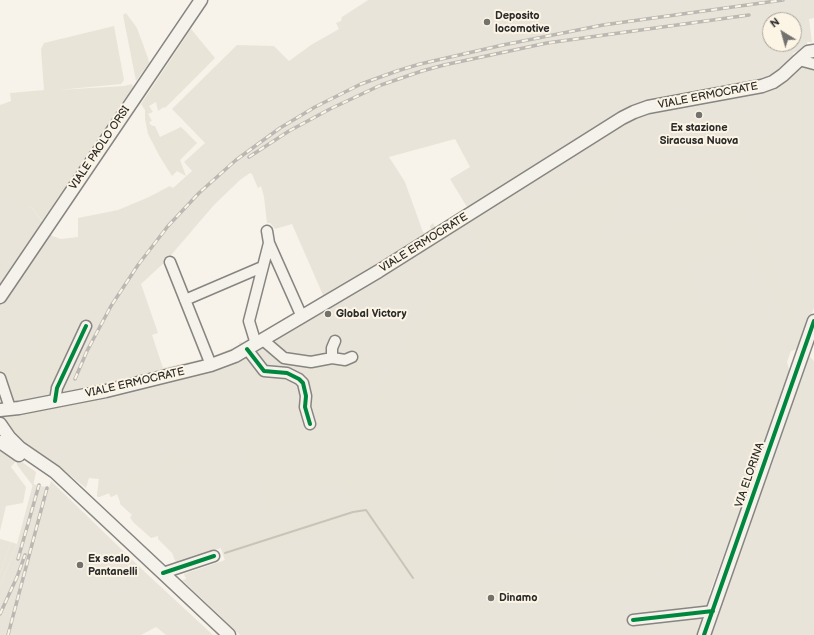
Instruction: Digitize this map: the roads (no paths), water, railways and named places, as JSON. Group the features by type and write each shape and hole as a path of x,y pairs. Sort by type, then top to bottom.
{"main road":[{"name":"VIALE PAOLO ORSI","path":"0,297 201,0"},
{"name":"VIALE ERMOCRATE","path":"10,409 106,391 211,365 235,356 379,271 583,142 634,112 762,86 773,82 808,52 814,51"},
{"name":"VIA ELORINA","path":"704,635 814,321"},
{"path":"10,409 0,425 9,437 17,445 55,472 229,635"},
{"path":"0,442 52,478 218,635"}],"street":[{"path":"814,51 812,60 814,63"},
{"path":"799,60 814,63"},
{"path":"267,231 269,243 302,317"},
{"path":"269,243 249,321 264,372 287,373 299,379 303,384 306,396 305,407 310,424"},
{"path":"170,262 211,365"},
{"path":"185,300 262,267"},
{"path":"55,401 57,388 86,326"},
{"path":"332,358 332,348 335,341"},
{"path":"256,344 284,358 311,362 332,358 345,360 352,357"},
{"path":"0,378 10,409"},
{"path":"163,573 214,556"},
{"path":"633,620 712,611"}],"waterway":[{"path":"225,553 353,512 366,510 413,578"}],"railway":[{"path":"75,379 87,351 111,306 138,265 168,226 199,193 236,160 280,128 315,107 361,84 397,71 420,64 503,45 603,25 783,0"},
{"path":"249,157 289,131 330,109 381,85 422,71 547,43 749,15"},
{"path":"18,559 39,485"},
{"path":"8,635 47,488"},
{"path":"0,614 17,577 25,555"}],"place":[{"name":"Deposito locomotive","path":"487,22"},
{"name":"Ex stazione Siracusa Nuova","path":"699,115"},
{"name":"Global Victory","path":"328,314"},
{"name":"Ex scalo Pantanelli","path":"80,565"},
{"name":"Dinamo","path":"491,598"}]}
